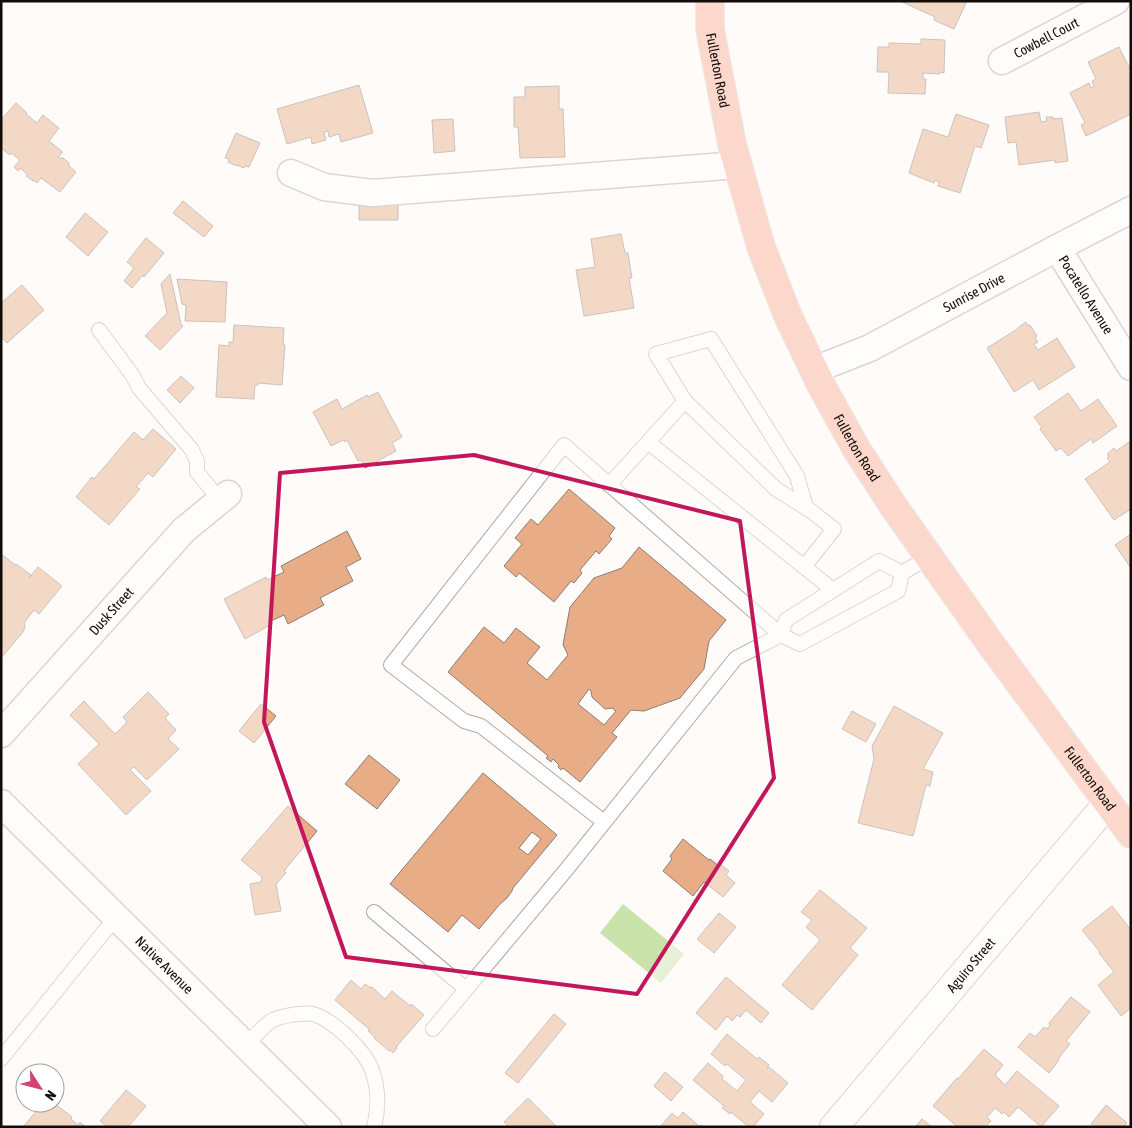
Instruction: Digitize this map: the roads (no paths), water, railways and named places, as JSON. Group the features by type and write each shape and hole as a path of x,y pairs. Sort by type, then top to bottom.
{"main road":[{"name":"Fullerton Road","path":"710,1 710,29 732,144 761,247 788,316 814,370 857,450 894,507 990,643 1131,834"}],"street":[{"name":"Cowbell Court","path":"1002,61 1116,1"},
{"path":"291,173 324,187 372,193 738,165"},
{"name":"Sunrise Drive","path":"814,370 870,348 1131,210"},
{"name":"Pocatello Avenue","path":"1057,248 1131,367"},
{"name":"Dusk Street","path":"1,734 184,530 224,497"},
{"name":"Aguiro Street","path":"834,1127 1108,803"},
{"name":"Native Avenue","path":"1,804 328,1127"}],"lane":[{"path":"99,330 133,376 139,388 192,450 197,461 197,472 224,497"},
{"path":"804,568 834,529 776,488 685,401 656,354 711,340 798,476 806,508"},
{"path":"609,485 685,401"},
{"path":"648,442 833,590"},
{"path":"604,822 481,726 464,722 390,665 564,446 782,635 800,644 898,591 902,573 929,557"},
{"path":"433,1029 560,877 736,658 782,635 786,620 879,561 902,573"},
{"path":"374,912 466,989"},
{"path":"1,1059 116,917"},
{"path":"246,1045 272,1020 300,1013 315,1014 334,1025 356,1045 372,1068 378,1089 378,1112 374,1127"}]}
